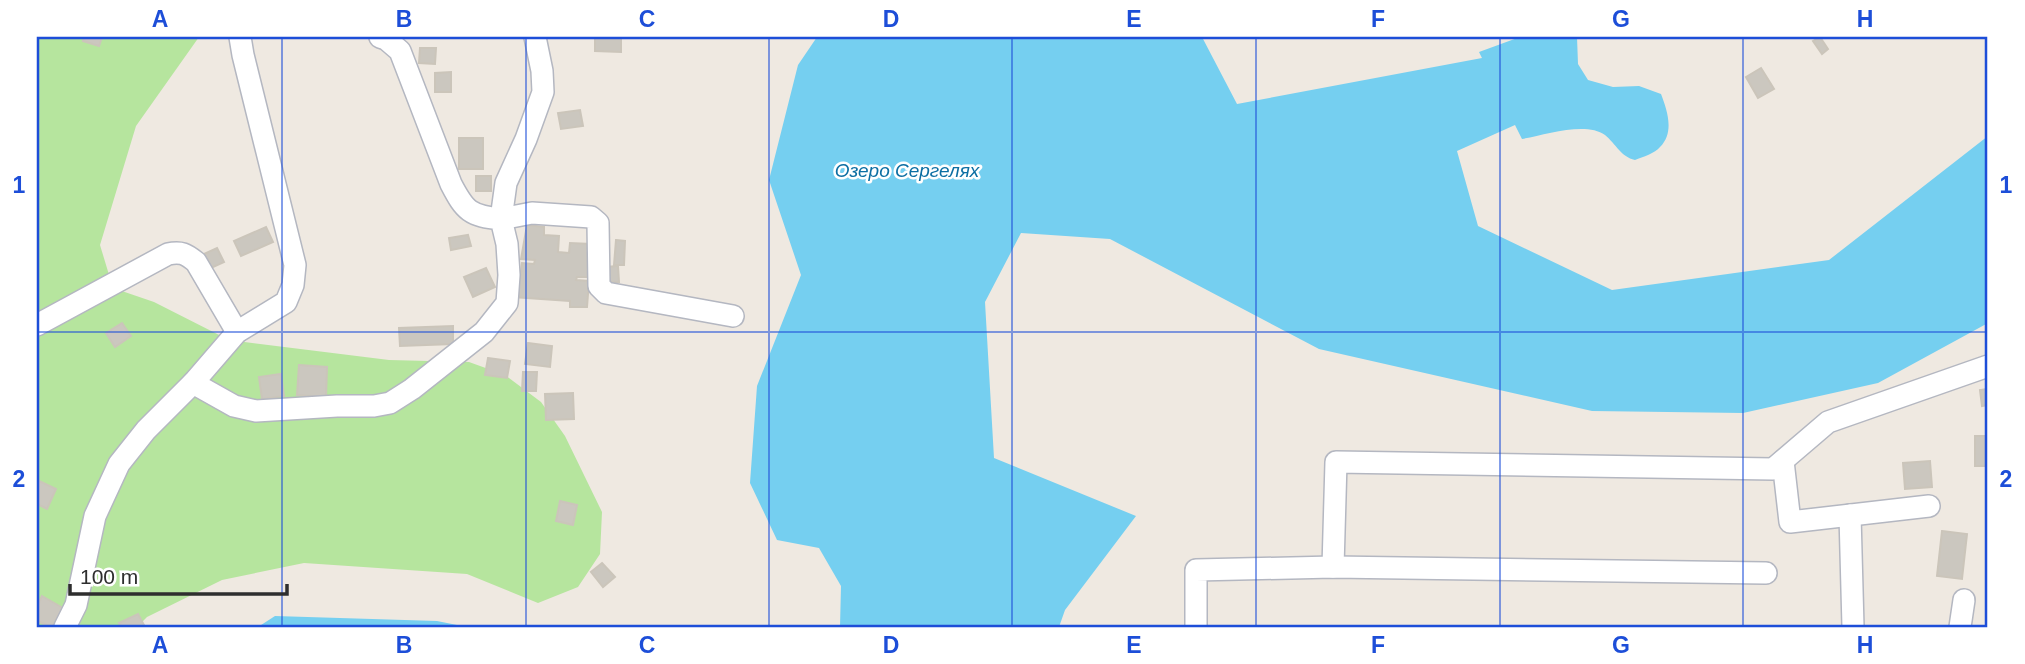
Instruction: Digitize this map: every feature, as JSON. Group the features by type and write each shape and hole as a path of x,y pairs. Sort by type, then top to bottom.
{"street":[{"path":"65,627 75,605 95,516 119,464 146,430 193,383 237,332 286,302 293,285 295,265 240,37"},
{"path":"380,37 400,51 450,184 462,205 472,214 501,219 532,213 591,217 598,223 599,286 606,293 733,316"},
{"path":"193,383 234,406 256,411 373,406 390,403 412,389 484,332 507,303 507,244 501,219 506,183 543,92 535,37"},
{"path":"37,325 178,251 196,262 237,332"},
{"path":"1333,567 1336,462 1773,469 1828,422 1988,366"},
{"path":"1783,461 1790,522 1929,506"},
{"path":"1850,515 1853,627"},
{"path":"1196,627 1196,570 1333,567 1766,573"},
{"path":"1960,627 1964,600"}],"green space":[{"path":"37,37 199,37 136,126 100,245 113,288 154,302 229,340 389,360 469,362 505,375 541,402 565,436 602,512 600,554 578,587 538,603 467,574 304,563 222,580 147,617 137,627 37,627"}],"water":[{"name":"Озеро Сергелях","path":"817,37 1202,37 1237,104 1482,58 1479,52 1520,37 1577,37 1578,64 1588,80 1613,87 1639,86 1661,94 1668,128 1665,141 1658,149 1635,160 1626,156 1605,135 1597,131 1565,130 1522,139 1515,125 1457,151 1478,226 1612,290 1829,260 1988,136 1988,323 1878,383 1743,413 1592,411 1319,349 1110,239 1021,233 985,302 994,458 1136,516 1065,610 1059,627 840,627 841,586 819,548 777,540 750,483 757,386 801,275 769,180 798,65"},
{"path":"275,616 437,621 467,627 258,627"}],"building":[{"path":"84,37 102,37 99,46 83,41"},
{"path":"595,37 621,37 621,52 595,51"},
{"path":"1820,37 1828,49 1822,54 1813,41"},
{"path":"420,48 436,48 435,64 419,63"},
{"path":"1761,68 1774,89 1758,98 1746,77"},
{"path":"451,72 451,92 435,92 435,73"},
{"path":"580,110 583,126 561,129 558,113"},
{"path":"459,138 483,138 483,169 459,169"},
{"path":"476,176 491,176 491,191 476,191"},
{"path":"527,225 544,227 544,235 559,236 558,252 569,253 570,243 591,244 589,277 577,277 576,280 589,281 587,307 570,307 570,301 513,297 515,279 520,280 522,263 534,264 535,260 521,259"},
{"path":"266,227 273,242 241,256 234,241"},
{"path":"468,235 471,246 451,250 449,238"},
{"path":"616,240 625,241 624,265 614,265"},
{"path":"217,248 224,262 211,268 204,254"},
{"path":"618,266 619,282 606,283 605,267"},
{"path":"486,268 495,287 473,297 464,277"},
{"path":"122,323 131,336 115,347 106,333"},
{"path":"453,326 453,344 400,346 399,328"},
{"path":"528,343 552,346 550,367 525,364"},
{"path":"488,358 510,361 507,378 485,375"},
{"path":"299,365 327,367 326,397 297,395"},
{"path":"523,372 537,372 536,391 522,391"},
{"path":"281,374 284,396 262,399 259,377"},
{"path":"1988,389 1988,405 1982,406 1980,390"},
{"path":"573,393 574,419 546,420 545,394"},
{"path":"1975,436 1988,436 1988,466 1975,466"},
{"path":"1930,461 1932,487 1905,489 1903,463"},
{"path":"37,480 56,489 47,509 37,504"},
{"path":"560,501 577,505 573,525 556,521"},
{"path":"1942,531 1967,534 1962,579 1937,576"},
{"path":"602,563 615,577 603,587 591,572"},
{"path":"42,596 63,608 52,627 37,621 37,606"},
{"path":"138,614 145,627 121,627 119,623"}]}
